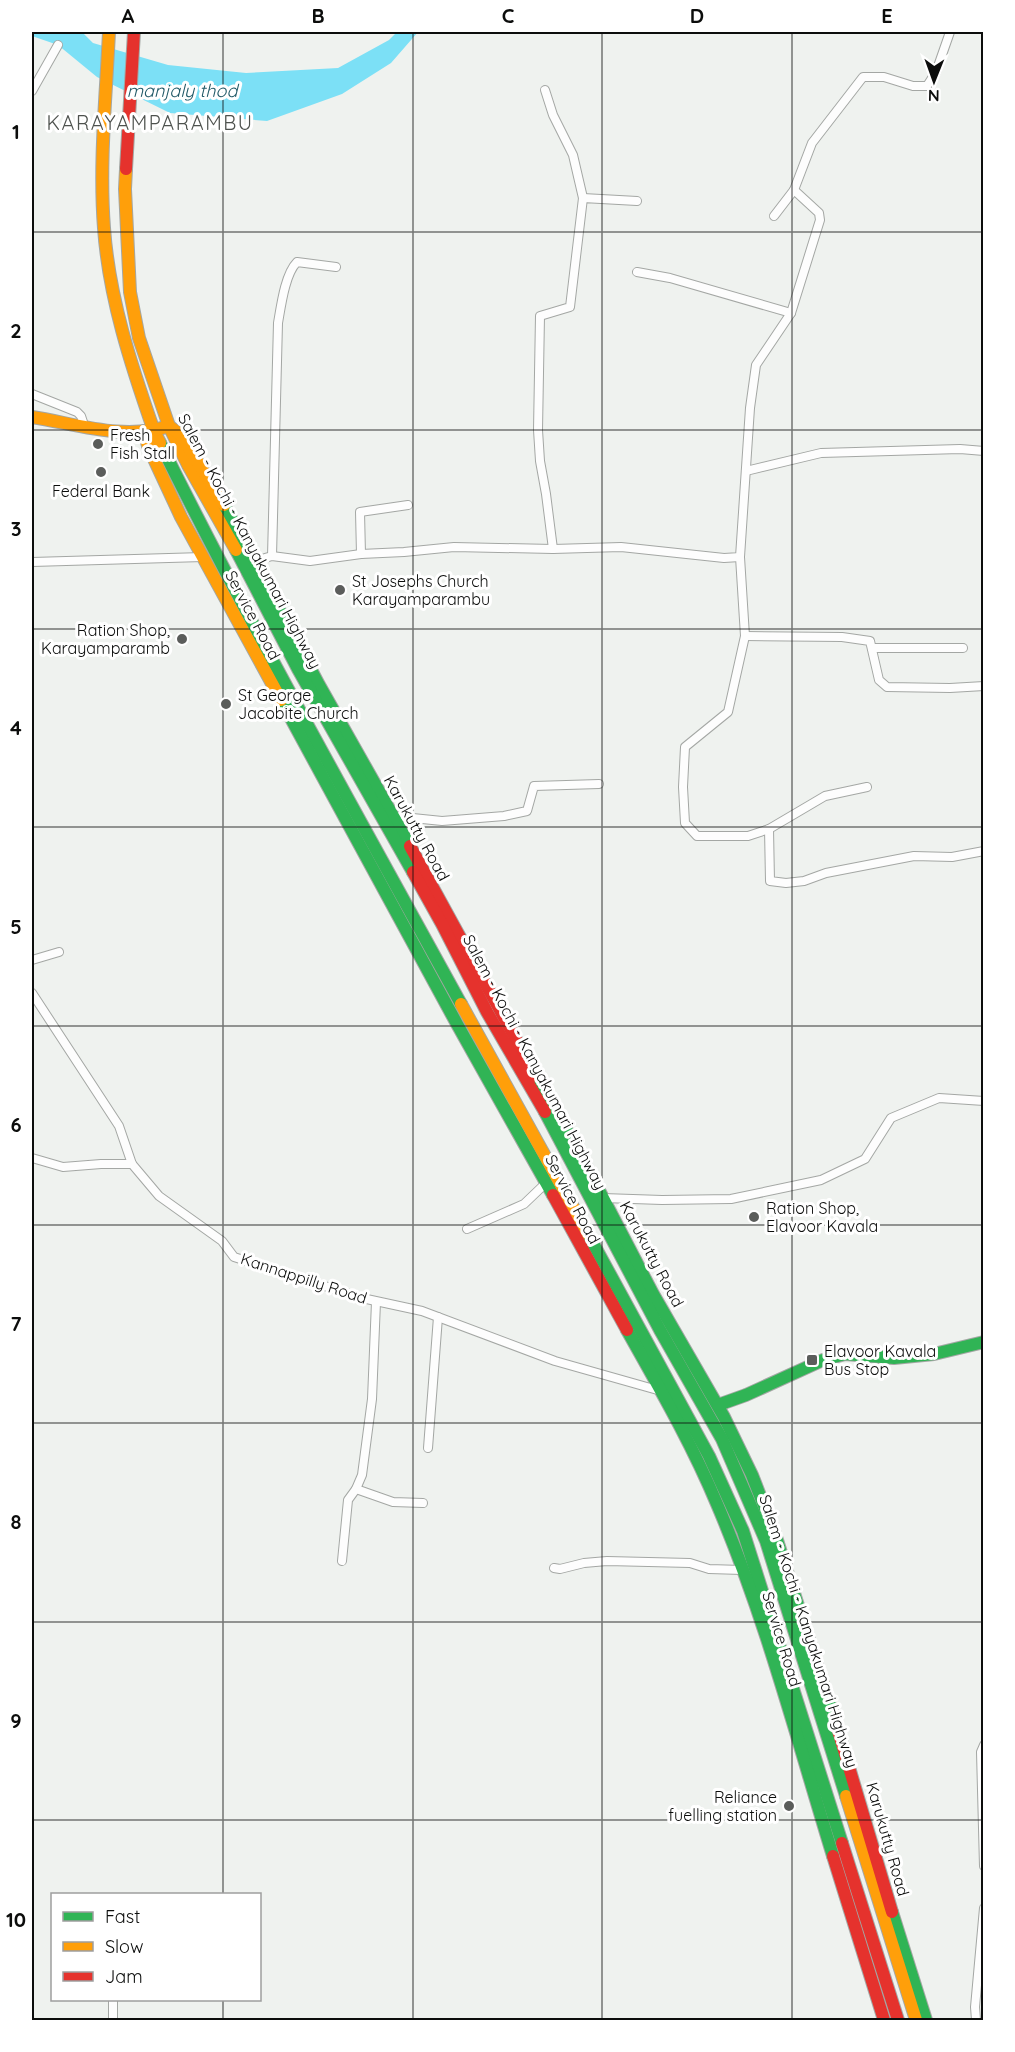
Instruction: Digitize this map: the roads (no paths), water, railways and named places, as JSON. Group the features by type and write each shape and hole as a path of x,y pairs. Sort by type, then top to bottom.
{"main road":[{"name":"Salem - Kochi - Kanyakumari Highway","path":"109,32 102,188 104,230 127,352 149,431 316,741 709,1456 743,1531 898,2020"},
{"name":"Salem - Kochi - Kanyakumari Highway","path":"134,32 125,189 130,292 139,338 170,426 188,465 541,1105 738,1474 766,1541 916,2020"},
{"path":"32,417 65,422 85,428 120,432 149,431 170,426"},
{"name":"Karukutty Road","path":"170,426 181,435 255,561 319,686 603,1198 653,1294 718,1405 752,1475 775,1534 841,1737 886,1895 926,2020"},
{"name":"Service Road","path":"149,431 148,446 163,482 661,1391 717,1504 757,1611 884,2020"},
{"path":"704,1409 746,1395 823,1360 844,1354 894,1358 934,1354 984,1342"},
{"path":"661,1391 677,1395"}],"street":[{"path":"774,216 794,190 812,143 863,77 884,77 913,86 927,86 936,72 950,32"},
{"path":"32,91 58,45"},
{"path":"545,90 553,115 573,156 583,198 570,307 540,316 538,430 540,461 553,549"},
{"path":"794,190 819,213 820,220 791,313 756,365 750,408 740,557 745,636 728,712 686,747 683,787 685,823 697,836 748,836 769,829 825,796 867,787"},
{"path":"583,198 637,201"},
{"path":"272,556 278,323 286,286 293,266 297,262 336,267"},
{"path":"638,272 670,278 791,313"},
{"path":"32,394 76,412 81,416 85,428"},
{"path":"746,471 821,453 960,449 984,451"},
{"path":"361,554 360,512 408,505"},
{"path":"255,561 272,556 310,561 361,554 454,547 621,548 724,558 740,557"},
{"path":"32,562 203,557"},
{"path":"745,636 842,637 870,641 879,680 887,687 984,686"},
{"path":"872,648 963,648"},
{"path":"393,816 442,820 504,816 527,811 534,786 599,784"},
{"path":"769,829 770,881 786,883 914,856 952,857 984,851"},
{"path":"32,960 59,952"},
{"name":"Kannappilly Road","path":"32,993 118,1126 132,1164 159,1196 222,1241 234,1257 376,1302 422,1311 555,1361 661,1391"},
{"path":"603,1198 731,1199 821,1180 865,1159 891,1118 939,1098 984,1101"},
{"path":"32,1158 63,1167 132,1164"},
{"path":"467,1229 524,1204 546,1184"},
{"path":"342,1561 348,1500 362,1475 372,1399 376,1302"},
{"path":"428,1448 438,1317"},
{"path":"356,1489 393,1502 423,1503"},
{"path":"554,1568 608,1561 690,1563 709,1569 742,1570"},
{"path":"984,1745 981,1752 984,1866"},
{"path":"976,2020 975,2007 984,1908"},
{"path":"113,2001 113,2020"}],"water":[{"name":"manjaly thod","path":"32,32 82,32 93,43 168,65 246,73 338,68 389,40 397,32 418,32 391,63 342,94 267,121 170,113 97,77 58,45 32,36"}],"place":[{"name":"Fresh Fish Stall","path":"98,444"},
{"name":"Federal Bank","path":"101,472"},
{"name":"St Josephs Church Karayamparambu","path":"340,590"},
{"name":"Ration Shop, Karayamparamb","path":"182,639"},
{"name":"St George Jacobite Church","path":"226,704"},
{"name":"Ration Shop, Elavoor Kavala","path":"754,1217"},
{"name":"Elavoor Kavala Bus Stop","path":"812,1360"},
{"name":"Reliance fuelling station","path":"789,1806"}],"district":[{"name":"KARAYAMPARAMBU","path":"150,122"}]}
